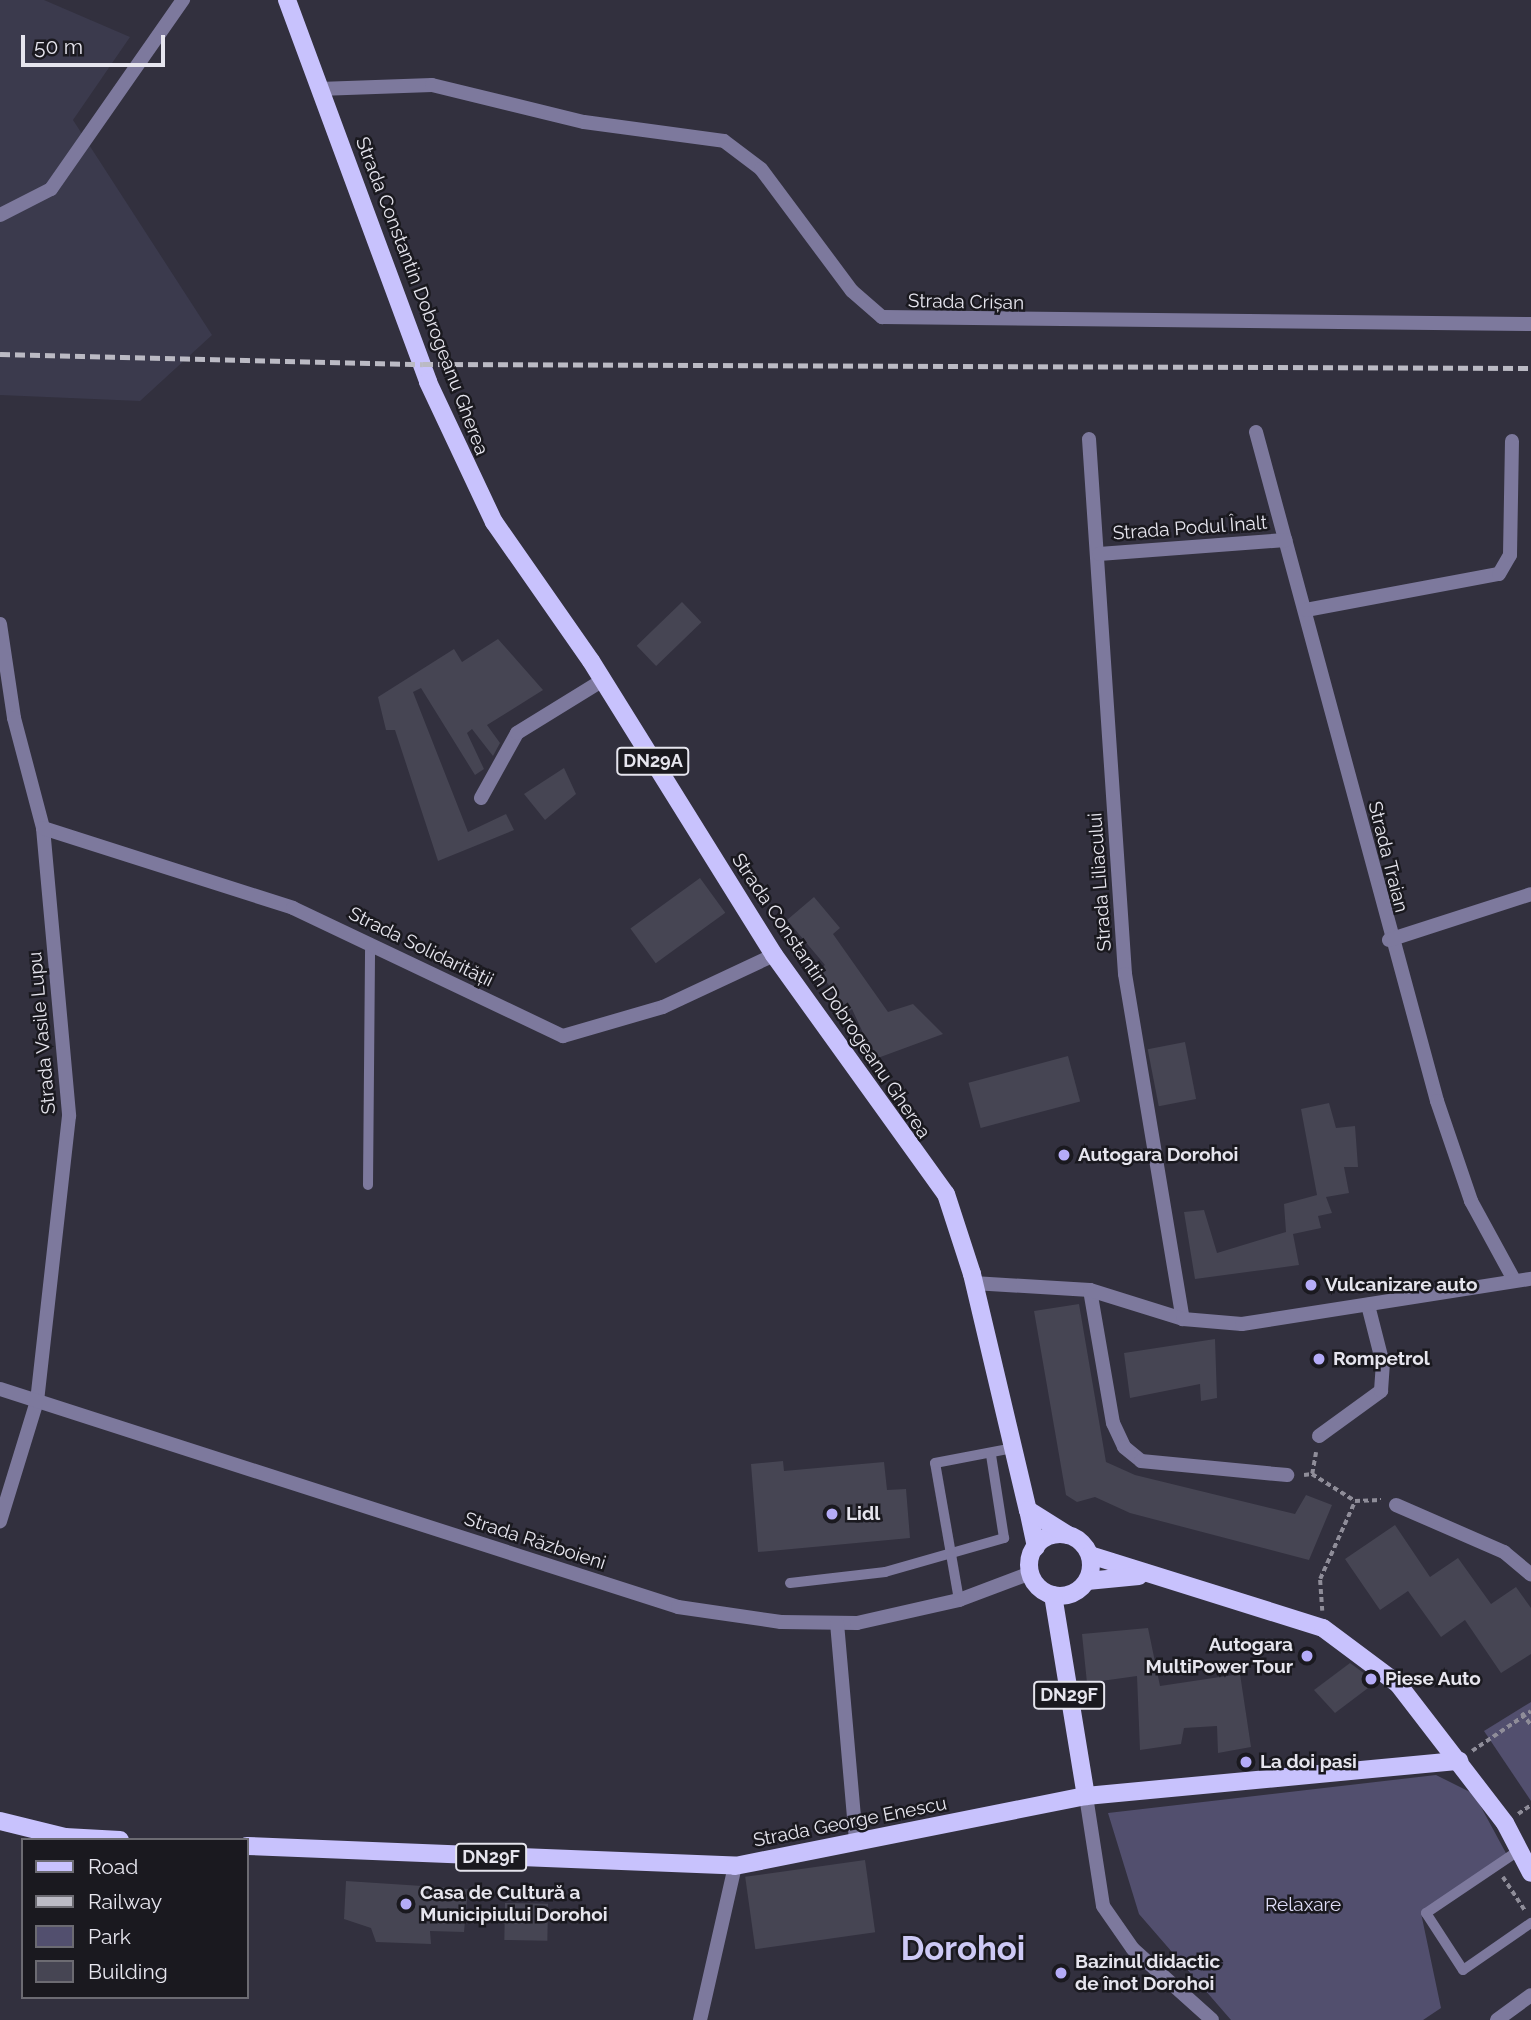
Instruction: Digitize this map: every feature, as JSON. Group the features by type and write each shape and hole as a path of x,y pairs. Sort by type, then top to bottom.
{"main road":[{"name":"Strada Constantin Dobrogeanu Gherea","path":"287,0 462,461 494,522 603,680 774,955 946,1194 973,1283 1036,1547"},
{"path":"1028,1510 1068,1535 1090,1555 1146,1576 1323,1628 1398,1684 1459,1761 1531,1873"},
{"path":"1068,1535 1050,1536 1036,1547 1031,1573 1053,1595 1076,1592 1087,1581 1090,1555"},
{"path":"1087,1581 1146,1576"},
{"name":"DN29F","path":"1053,1595 1086,1796"},
{"name":"Strada George Enescu","path":"248,1846 735,1866 1086,1796 1459,1761"},
{"path":"0,1821 65,1837 83,1838"}],"street":[{"path":"0,215 51,189 183,0"},
{"name":"Strada Crișan","path":"319,89 432,85 584,122 724,141 761,169 852,291 882,317 1531,324"},
{"name":"Strada Traian","path":"1256,432 1306,610 1389,940 1471,1202 1514,1280"},
{"name":"Strada Liliacului","path":"1089,439 1125,974 1183,1319"},
{"path":"1306,610 1499,574 1510,555 1513,441"},
{"name":"Strada Podul Înalt","path":"1098,554 1285,540"},
{"name":"Strada Vasile Lupu","path":"0,624 14,718 43,828 69,1116 37,1401 0,1521"},
{"path":"481,798 517,733 603,680"},
{"path":"0,707 14,718"},
{"name":"Strada Solidarității","path":"43,828 293,908 564,1036 663,1007 774,955"},
{"path":"1389,940 1531,894"},
{"path":"973,1283 1090,1290 1183,1319 1270,1323 1531,1279"},
{"path":"1090,1290 1113,1423 1124,1447 1140,1461 1287,1475"},
{"path":"1319,1436 1381,1391 1383,1364 1368,1305"},
{"name":"Strada Războieni","path":"0,1389 678,1607 837,1623 896,1618 959,1600 1031,1573"},
{"path":"1396,1505 1504,1552 1531,1575"},
{"path":"837,1623 856,1842"},
{"path":"1086,1796 1103,1906 1133,1949 1212,2020"},
{"path":"700,2020 735,1866"},
{"path":"1497,2020 1531,1995"}],"lane":[{"path":"368,1185 370,943"},
{"path":"959,1600 935,1463 991,1455 1013,1448"},
{"path":"790,1583 885,1572 1004,1538 991,1455"},
{"path":"1518,1851 1426,1913 1464,1970 1531,1921"}],"path":[{"path":"1312,1474 1319,1436"},
{"path":"1287,1475 1312,1474 1355,1501 1373,1497 1396,1505"},
{"path":"1323,1628 1320,1579 1355,1501"},
{"path":"1459,1761 1521,1713 1531,1711"},
{"path":"1521,1713 1531,1726"},
{"path":"1494,1865 1531,1921"}],"shaded area":[{"path":"0,0 44,0 130,37 73,120 212,335 140,401 0,395"}],"green space":[{"path":"1531,1702 1531,1801 1484,1731"},
{"name":"Relaxare","path":"1436,1775 1474,1794 1507,1855 1421,1913 1441,2008 1423,2020 1231,2020 1139,1914 1108,1813"}],"building":[{"path":"682,602 701,622 656,666 637,646"},
{"path":"498,639 543,690 487,725 500,743 493,756 472,729 467,733 484,769 475,775 421,688 413,692 468,832 506,814 514,830 438,861 395,730 386,730 378,697 454,649 462,662"},
{"path":"564,768 576,794 545,820 524,794"},
{"path":"700,878 725,913 656,963 630,929"},
{"path":"814,897 840,928 833,934 888,1012 913,1004 943,1034 875,1059 852,1009 848,1012 818,970 825,965 787,920"},
{"path":"1185,1042 1196,1099 1159,1106 1148,1049"},
{"path":"1068,1056 1080,1101 981,1128 969,1083"},
{"path":"1329,1103 1336,1128 1355,1126 1358,1167 1344,1167 1349,1193 1326,1197 1332,1213 1318,1216 1321,1228 1293,1234 1299,1265 1195,1279 1184,1212 1204,1210 1217,1253 1286,1232 1284,1204 1317,1195 1301,1109"},
{"path":"1079,1304 1106,1462 1135,1475 1295,1514 1306,1495 1332,1505 1309,1560 1130,1513 1095,1497 1077,1502 1066,1495 1034,1311"},
{"path":"1215,1339 1217,1398 1201,1401 1200,1384 1130,1398 1124,1353"},
{"name":"Lidl","path":"783,1461 784,1471 884,1462 887,1490 906,1489 910,1538 758,1552 751,1464"},
{"path":"1395,1525 1430,1577 1458,1558 1491,1604 1516,1587 1531,1608 1531,1654 1501,1673 1465,1620 1441,1637 1408,1591 1380,1610 1345,1559"},
{"path":"1148,1628 1160,1686 1240,1674 1251,1747 1218,1753 1217,1726 1184,1728 1181,1744 1140,1750 1137,1676 1087,1683 1082,1634"},
{"path":"1350,1663 1376,1682 1335,1713 1314,1690"},
{"path":"865,1860 875,1932 755,1949 745,1877"},
{"name":"Casa de Cultură a Municipiului Dorohoi","path":"346,1881 468,1889 464,1932 430,1931 431,1944 376,1942 371,1928 344,1919"},
{"path":"505,1903 548,1904 547,1941 504,1940"}],"railway":[{"path":"0,354 423,364 1531,368"}],"place":[{"name":"Autogara Dorohoi","path":"1064,1155"},
{"name":"Vulcanizare auto","path":"1311,1285"},
{"name":"Rompetrol","path":"1319,1359"},
{"name":"Lidl","path":"832,1514"},
{"name":"Autogara MultiPower Tour","path":"1307,1656"},
{"name":"Piese Auto","path":"1371,1679"},
{"name":"La doi pasi","path":"1246,1762"},
{"name":"Casa de Cultură a Municipiului Dorohoi","path":"406,1904"},
{"name":"Bazinul didactic de înot Dorohoi","path":"1061,1973"}],"district":[{"name":"Dorohoi","path":"963,1949"}]}
